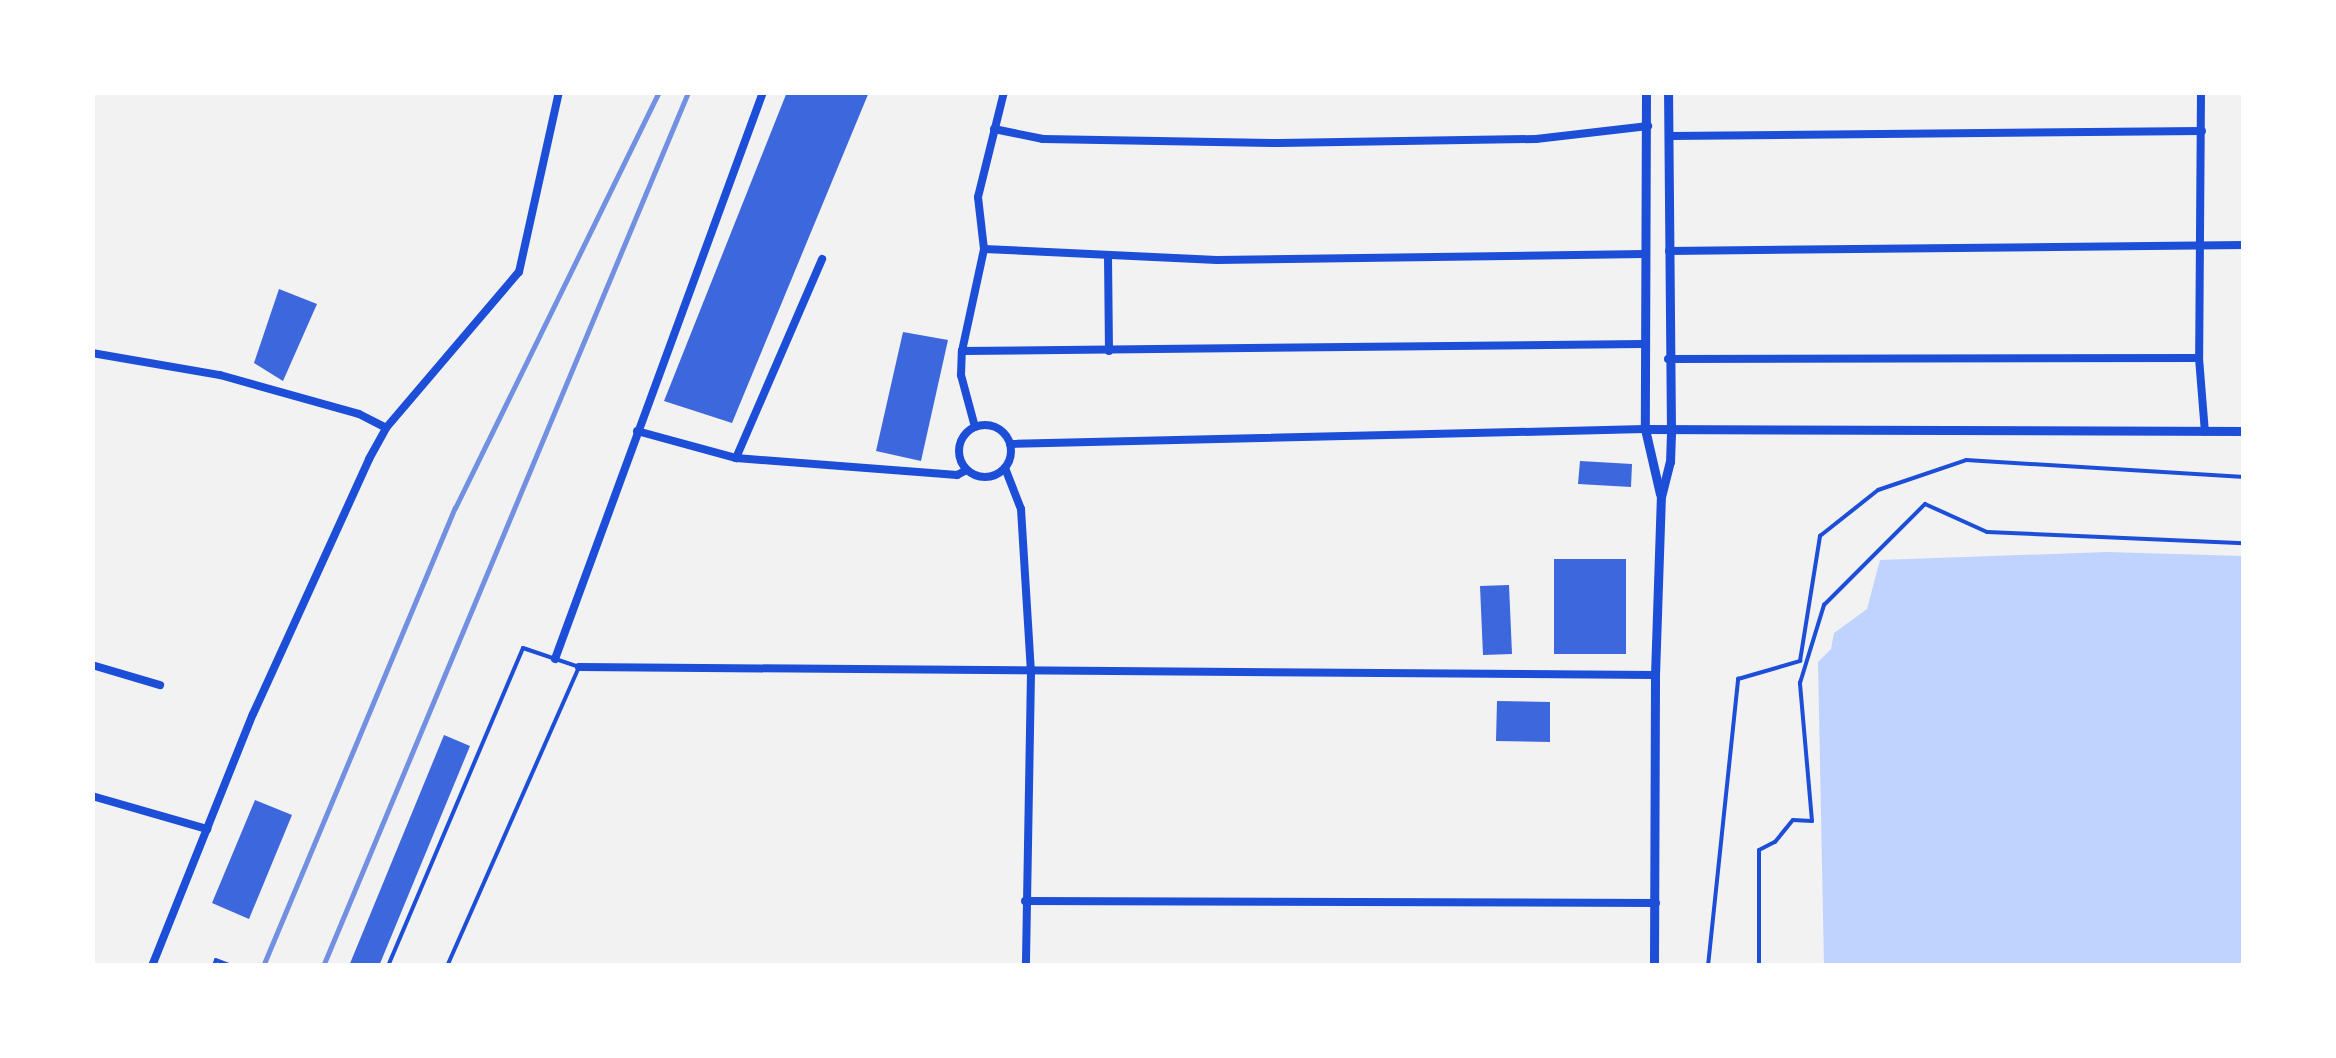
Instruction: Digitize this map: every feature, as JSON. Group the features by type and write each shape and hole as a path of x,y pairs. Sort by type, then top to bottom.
{"street":[{"path":"152,966 253,714 386,428 520,272 559,92"},
{"path":"555,658 764,92"},
{"path":"975,426 961,375 962,352 984,250 978,196 1004,92"},
{"path":"1646,92 1645,429 1649,463 1661,497"},
{"path":"1654,966 1655,676 1661,497 1670,462 1671,430 1668,92"},
{"path":"2201,92 2200,358 2205,432"},
{"path":"994,129 1043,139 1279,143 1536,139 1648,126"},
{"path":"1670,136 2202,131"},
{"path":"1669,250 2244,245"},
{"path":"984,250 1217,260 1644,254"},
{"path":"1108,256 1109,351"},
{"path":"736,458 822,259"},
{"path":"962,352 1643,344"},
{"path":"92,353 220,375 359,414 386,428"},
{"path":"1668,359 2200,358"},
{"path":"975,426 1000,430 1010,444 1006,468 1022,509 1031,673 1026,966"},
{"path":"967,470 959,446 975,426"},
{"path":"1010,444 1645,429 2244,431"},
{"path":"637,432 736,458 957,475 967,470 991,477 1006,468"},
{"path":"92,666 160,684"},
{"path":"579,667 1655,676"},
{"path":"92,796 207,829"},
{"path":"1025,902 1656,903"}],"lane":[{"path":"388,966 523,648 579,667 447,966"},
{"path":"214,966 216,960 232,966"}],"path":[{"path":"1708,966 1738,680 1800,661 1820,536 1878,490 1966,460 2244,477"},
{"path":"1759,966 1759,850 1775,842 1793,820 1812,821 1800,682 1824,606 1925,504 1987,532 2244,542"}],"water":[{"path":"2107,552 2243,556 2243,965 1824,965 1818,662 1831,649 1834,633 1867,609 1880,560"}],"building":[{"path":"787,92 869,92 732,423 664,401"},
{"path":"279,289 317,304 283,381 254,363"},
{"path":"903,332 948,340 921,461 876,451"},
{"path":"1580,461 1632,464 1631,487 1578,484"},
{"path":"1554,559 1626,559 1626,654 1554,654"},
{"path":"1509,585 1512,654 1483,655 1480,586"},
{"path":"1497,701 1550,702 1550,742 1496,741"},
{"path":"444,735 470,746 379,966 349,966"},
{"path":"255,800 292,815 249,919 212,903"}],"railway":[{"path":"263,966 455,508 659,92"},
{"path":"323,966 688,92"}]}
